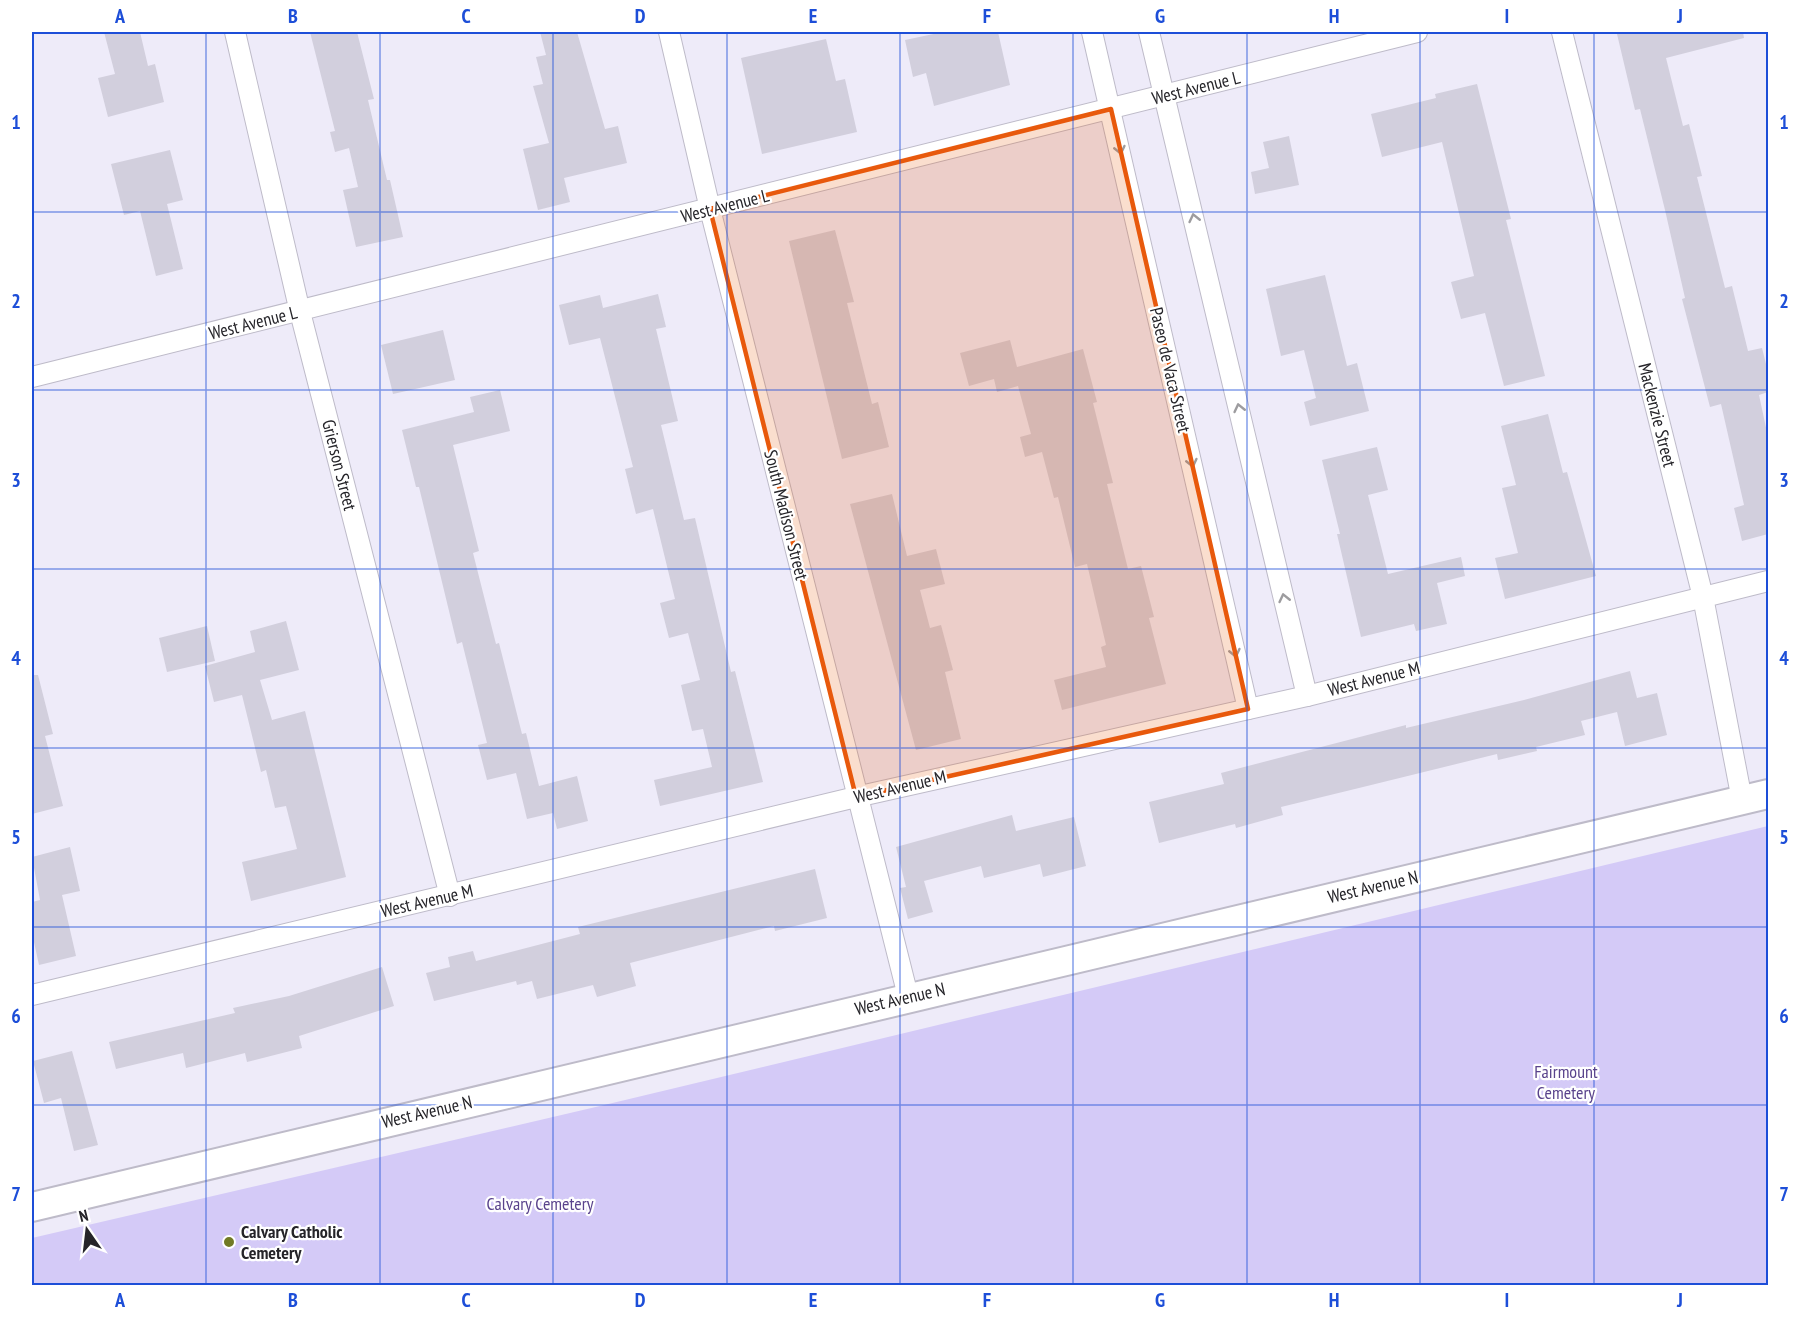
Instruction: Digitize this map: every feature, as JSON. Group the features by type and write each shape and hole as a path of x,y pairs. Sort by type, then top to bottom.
{"main road":[{"name":"West Avenue N","path":"32,1207 908,996 1755,797"}],"street":[{"name":"Grierson Street","path":"235,32 300,312 450,896"},
{"name":"South Madison Street","path":"669,32 710,209 856,797 908,996"},
{"name":"Paseo de Vaca Street","path":"1092,32 1248,709"},
{"path":"1149,32 1307,696"},
{"name":"West Avenue L","path":"32,377 1418,32"},
{"name":"Mackenzie Street","path":"1562,32 1755,797"},
{"name":"West Avenue M","path":"32,995 856,797 1307,696 1768,581"}],"highlighted area":[{"path":"1111,109 1248,709 856,797 710,209"}],"green space":[{"name":"Fairmount Cemetery","path":"1768,826 1768,1285 32,1285 32,1238 600,1106"}],"building":[{"path":"104,32 140,32 148,66 155,64 164,102 108,117 98,78 115,74"},
{"path":"310,32 357,32 374,99 368,100 403,237 356,247 343,190 358,187 349,148 335,152 330,132 335,131"},
{"path":"540,32 577,32 605,129 618,126 627,163 564,178 570,202 538,210 523,149 549,143 533,86 543,84 536,57 546,55"},
{"path":"943,32 998,32 1010,85 934,106 926,73 913,77 905,40"},
{"path":"1626,32 1743,32 1744,38 1666,58 1683,126 1689,124 1702,176 1697,177 1725,288 1732,286 1748,351 1762,348 1768,372 1768,392 1759,395 1768,437 1768,534 1742,541 1734,508 1744,505 1721,404 1710,407 1682,299 1685,298 1665,210 1640,109 1635,110 1617,34"},
{"path":"826,39 836,81 845,79 857,132 762,154 741,58"},
{"path":"1477,84 1511,219 1506,220 1545,376 1504,386 1485,313 1461,319 1451,282 1474,276 1442,142 1382,157 1371,114 1436,98 1435,94"},
{"path":"1289,136 1299,185 1255,194 1251,172 1269,168 1263,142"},
{"path":"170,150 183,200 167,204 183,269 156,276 140,211 124,215 111,164"},
{"path":"835,230 854,302 847,303 872,404 878,402 889,447 842,459 789,241"},
{"path":"1325,275 1347,366 1357,363 1369,411 1310,426 1304,402 1316,398 1304,350 1281,356 1266,289"},
{"path":"658,294 666,327 656,329 678,421 661,425 684,520 695,518 731,672 735,671 763,782 660,806 654,780 712,767 703,729 692,731 681,685 700,680 688,633 669,638 660,603 675,599 653,509 636,514 625,469 633,467 600,338 569,345 559,305 600,295 603,308"},
{"path":"443,330 455,380 393,394 381,345"},
{"path":"1010,340 1017,367 1083,349 1097,402 1093,403 1113,483 1107,484 1128,569 1141,566 1154,617 1149,618 1166,684 1062,710 1054,680 1106,667 1101,647 1106,645 1087,564 1075,567 1058,497 1054,498 1042,452 1025,457 1020,437 1031,434 1018,386 997,392 994,379 969,386 960,353"},
{"path":"500,390 510,431 453,445 479,551 473,553 496,644 499,643 522,734 526,733 539,786 577,776 588,821 557,829 553,813 527,819 516,773 487,780 478,745 487,743 462,642 457,644 419,487 416,487 402,430 474,412 470,397"},
{"path":"1548,414 1563,473 1567,472 1596,576 1505,599 1495,558 1518,553 1502,488 1516,485 1501,426"},
{"path":"1377,447 1388,490 1368,495 1388,574 1461,557 1465,576 1437,583 1447,624 1416,631 1414,624 1361,637 1322,460"},
{"path":"892,494 907,556 936,549 945,584 920,590 930,628 941,625 953,670 945,672 961,739 916,750 850,504"},
{"path":"286,621 299,670 260,680 272,720 305,711 346,877 251,901 242,862 297,849 286,806 275,808 266,770 261,772 242,695 214,702 205,666 255,652 250,631"},
{"path":"207,626 215,661 167,672 159,638"},
{"path":"1630,671 1637,698 1657,693 1667,735 1625,746 1617,712 1581,721 1585,735 1536,747 1537,751 1498,760 1497,754 1281,807 1283,815 1236,828 1235,824 1159,843 1149,802 1224,784 1221,773 1406,725 1406,728 1524,700"},
{"path":"32,675 38,675 53,734 45,736 63,806 32,814"},
{"path":"1012,815 1016,831 1074,817 1086,866 1043,877 1040,864 984,878 981,866 924,881 933,912 908,919 900,888 906,887 896,847"},
{"path":"70,847 80,891 62,895 76,956 39,965 32,933 32,902 40,900 32,857"},
{"path":"815,869 827,918 775,931 774,926 630,963 636,986 597,997 593,985 537,999 532,981 517,985 516,981 434,1001 426,973 450,967 448,957 473,951 476,961 580,934 578,927"},
{"path":"382,967 394,1006 299,1036 302,1048 247,1062 245,1053 186,1068 183,1053 116,1069 109,1042 235,1013 233,1008 289,996"},
{"path":"72,1051 98,1145 74,1151 61,1098 44,1103 33,1061"}],"place":[{"name":"Calvary Catholic Cemetery","path":"229,1242"}],"park label":[{"name":"Calvary Cemetery","path":"540,1204"}]}
